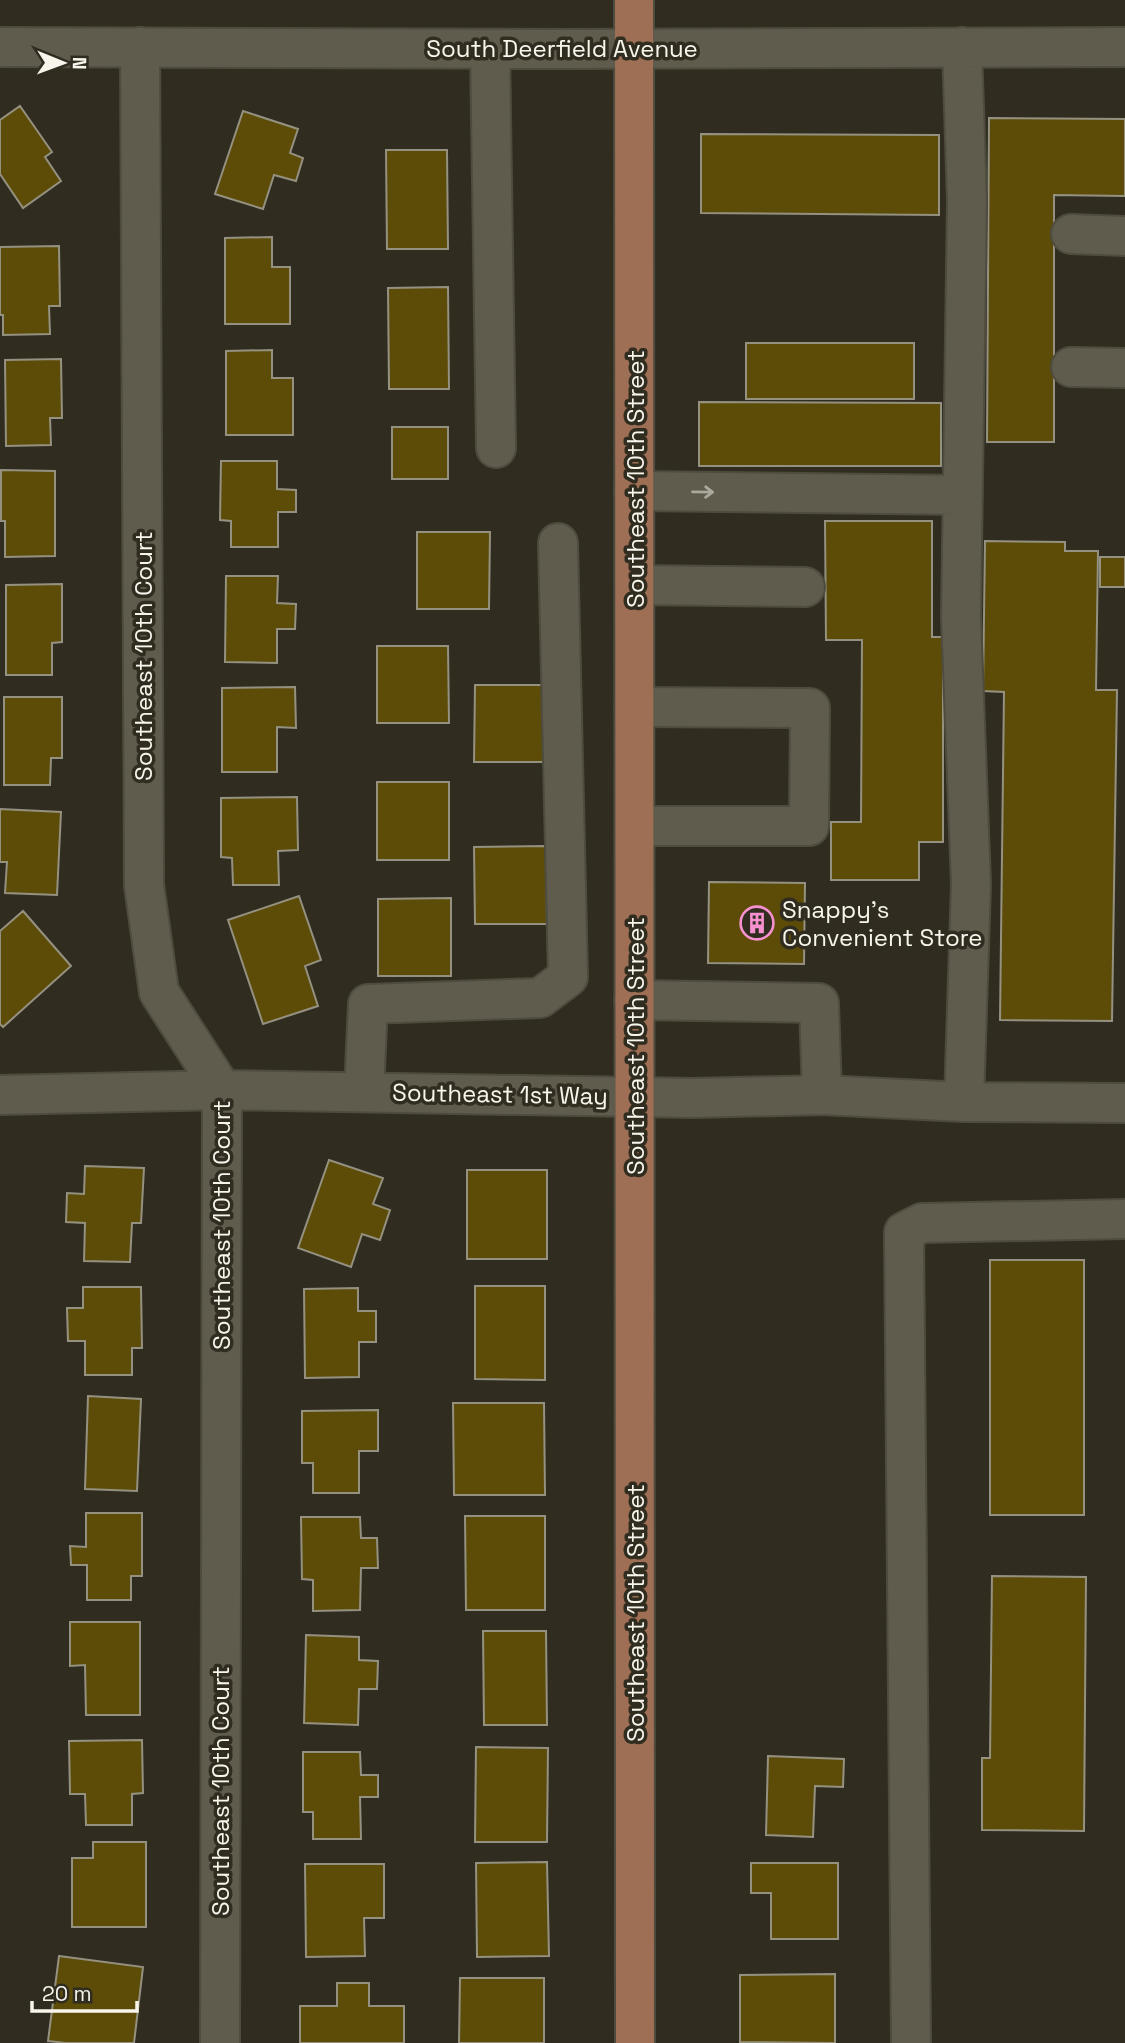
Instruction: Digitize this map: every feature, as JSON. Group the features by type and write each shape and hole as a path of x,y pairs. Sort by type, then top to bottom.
{"main road":[{"name":"Southeast 10th Street","path":"634,0 635,2043"}],"street":[{"name":"South Deerfield Avenue","path":"0,47 1125,47"},
{"name":"Southeast 10th Court","path":"140,47 144,884 159,992 222,1090 220,2043"},
{"path":"962,47 967,201 961,617 971,884 964,1102"},
{"path":"490,49 496,448"},
{"path":"1071,234 1125,236"},
{"path":"1071,368 1125,368"},
{"path":"634,491 963,495"},
{"path":"364,1092 368,1004 540,998 568,977 558,543"},
{"path":"635,585 805,587"},
{"path":"635,707 810,708 809,826 635,826"},
{"path":"634,1000 819,1003 822,1095"},
{"name":"Southeast 1st Way","path":"0,1095 222,1090 693,1098 822,1095 964,1102 1125,1103"},
{"path":"911,2043 904,1232 922,1223 1125,1219"}],"building":[{"path":"20,106 52,152 45,157 61,181 23,208 0,174 0,120"},
{"path":"243,111 298,129 290,153 303,158 296,181 274,175 263,209 215,194"},
{"path":"989,118 1125,119 1125,196 1054,195 1054,442 987,442"},
{"path":"701,134 939,135 939,215 701,213"},
{"path":"386,150 447,150 448,249 387,249"},
{"path":"272,237 272,267 290,267 290,324 225,324 225,238"},
{"path":"59,246 60,306 49,306 50,334 3,335 3,315 0,315 0,247"},
{"path":"448,287 449,389 389,389 388,288"},
{"path":"746,343 914,343 914,399 746,399"},
{"path":"272,350 272,378 293,378 293,435 226,435 226,351"},
{"path":"61,359 62,418 50,418 51,445 6,446 5,360"},
{"path":"699,402 941,403 941,466 699,466"},
{"path":"392,427 448,427 448,479 392,479"},
{"path":"221,461 277,461 277,489 296,490 296,512 278,512 278,547 231,547 231,521 220,520"},
{"path":"1,470 55,471 55,556 5,557 5,521 1,521"},
{"path":"825,521 932,521 932,637 943,637 943,842 919,842 919,880 831,880 831,822 861,822 862,640 826,640"},
{"path":"417,532 490,532 489,609 417,609"},
{"path":"985,541 1065,542 1065,551 1098,551 1096,690 1117,690 1112,1021 1000,1020 1004,692 983,691"},
{"path":"1100,557 1125,557 1125,587 1100,587"},
{"path":"226,576 278,576 277,603 296,604 295,629 277,629 277,663 225,662"},
{"path":"62,584 62,642 52,643 52,675 6,675 6,585"},
{"path":"377,646 448,646 449,723 377,723"},
{"path":"475,685 547,685 547,762 474,762"},
{"path":"295,687 296,728 277,727 277,772 222,772 222,688"},
{"path":"4,697 62,697 62,758 51,758 50,785 4,785"},
{"path":"377,782 449,782 449,860 377,860"},
{"path":"297,797 298,850 278,851 279,885 233,885 232,858 221,857 221,798"},
{"path":"0,809 61,812 57,895 5,893 7,862 0,862"},
{"path":"546,846 547,924 475,924 474,847"},
{"name":"Snappy's Convenient Store","path":"709,882 805,883 804,964 708,963"},
{"path":"299,896 321,960 305,966 318,1006 263,1024 228,920"},
{"path":"451,898 451,976 378,976 378,899"},
{"path":"23,911 71,966 3,1027 0,1024 0,931"},
{"path":"329,1160 383,1178 373,1204 390,1210 380,1240 362,1234 351,1267 298,1248"},
{"path":"85,1166 144,1168 141,1223 132,1223 130,1262 84,1261 85,1223 66,1222 67,1193 84,1194"},
{"path":"467,1170 547,1170 547,1259 467,1259"},
{"path":"990,1260 1084,1260 1084,1515 990,1515"},
{"path":"475,1286 545,1286 545,1380 475,1379"},
{"path":"83,1287 141,1287 142,1348 132,1348 132,1375 85,1375 85,1341 68,1341 67,1308 83,1308"},
{"path":"358,1288 358,1311 376,1311 376,1342 359,1342 359,1377 305,1378 304,1289"},
{"path":"88,1396 141,1399 137,1491 85,1489"},
{"path":"453,1403 544,1403 545,1495 454,1495"},
{"path":"378,1410 378,1451 359,1451 359,1493 313,1493 313,1463 302,1463 302,1411"},
{"path":"86,1513 142,1513 142,1576 131,1576 131,1600 87,1600 87,1565 71,1565 70,1546 86,1547"},
{"path":"465,1516 545,1516 545,1610 466,1610"},
{"path":"301,1517 360,1517 361,1538 377,1538 378,1568 361,1568 360,1610 313,1611 313,1580 302,1579"},
{"path":"992,1576 1086,1577 1084,1831 982,1830 982,1758 990,1758"},
{"path":"70,1622 140,1622 140,1715 86,1715 85,1665 70,1666"},
{"path":"483,1631 546,1631 547,1725 484,1725"},
{"path":"306,1635 359,1637 359,1660 378,1661 377,1689 359,1689 358,1725 304,1723"},
{"path":"142,1740 143,1793 132,1794 132,1825 86,1825 85,1794 70,1794 69,1741"},
{"path":"476,1747 548,1748 547,1842 475,1842"},
{"path":"303,1752 360,1752 361,1775 378,1775 378,1797 360,1797 361,1839 313,1839 313,1812 303,1812"},
{"path":"768,1756 844,1759 843,1787 815,1786 813,1837 766,1835"},
{"path":"93,1842 146,1842 146,1927 72,1927 72,1858 93,1858"},
{"path":"547,1862 549,1956 477,1957 476,1863"},
{"path":"751,1863 838,1863 838,1939 771,1939 771,1893 751,1893"},
{"path":"305,1864 384,1864 384,1918 364,1918 365,1956 306,1957"},
{"path":"59,1956 143,1967 134,2043 48,2041"},
{"path":"835,1974 835,2043 740,2042 740,1975"},
{"path":"460,1978 544,1978 544,2043 459,2043"},
{"path":"337,1983 369,1983 369,2006 404,2006 404,2043 300,2043 300,2006 337,2006"}],"place":[{"name":"Snappy's Convenient Store","path":"757,923"}]}
